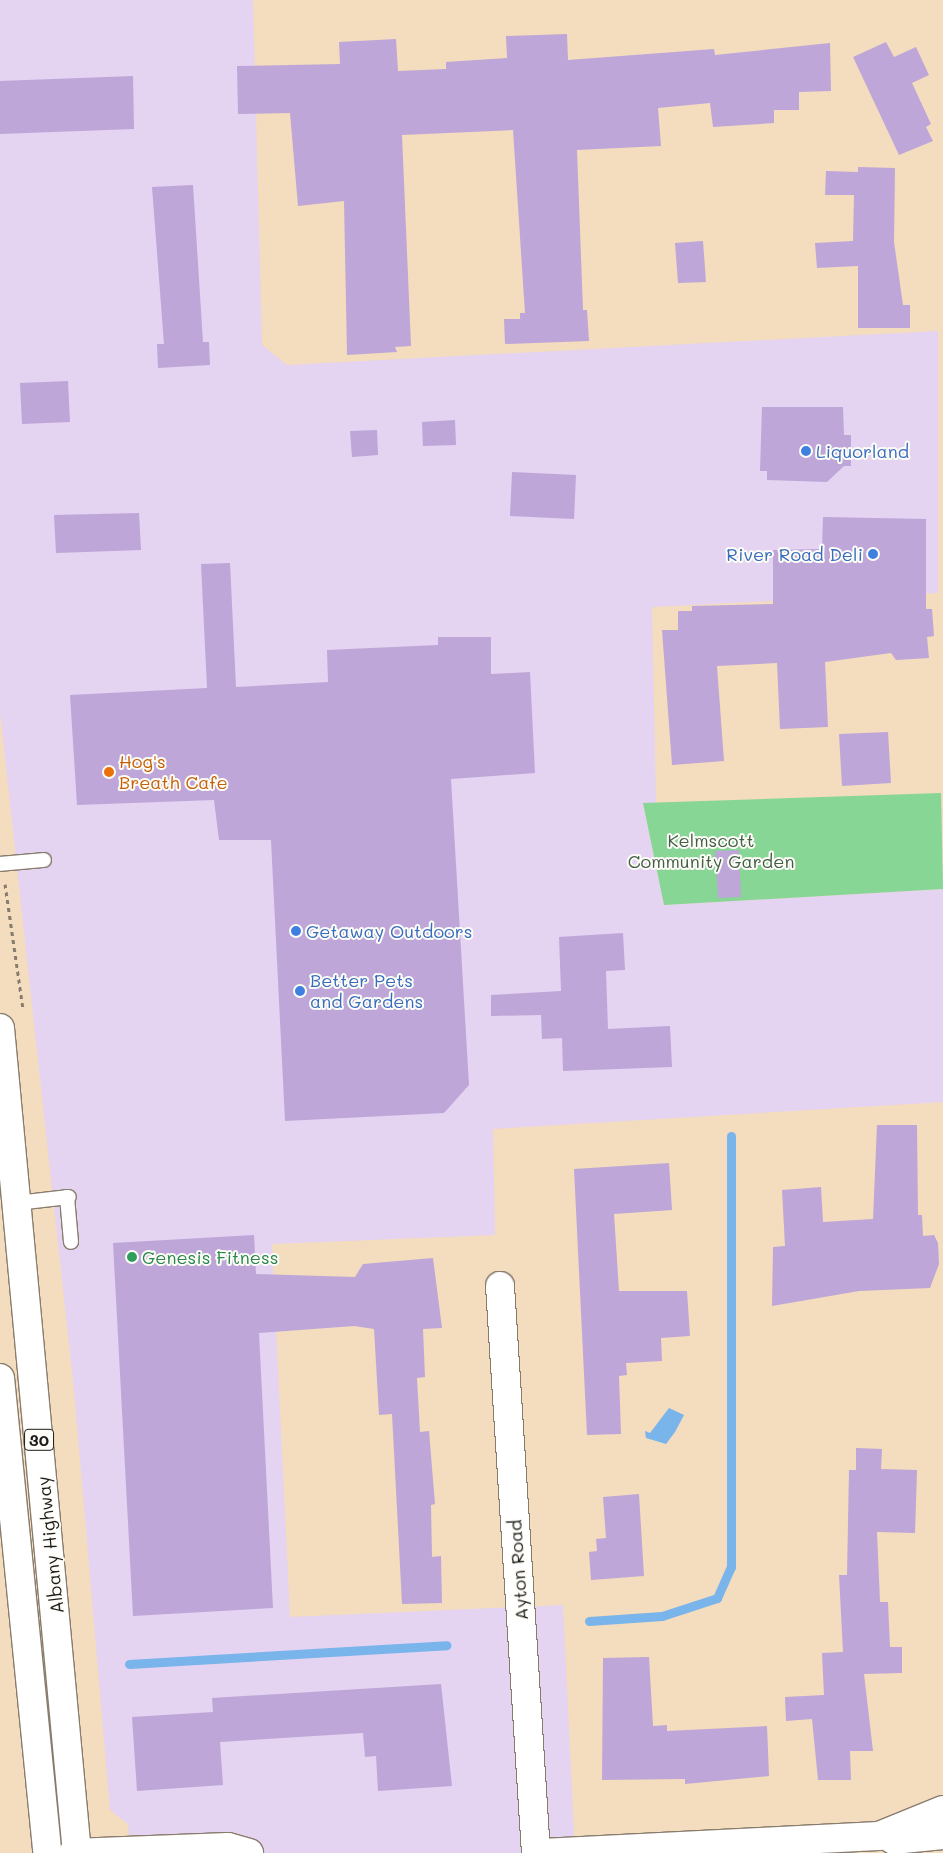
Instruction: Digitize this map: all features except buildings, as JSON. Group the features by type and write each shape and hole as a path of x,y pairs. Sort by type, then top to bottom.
{"main road":[{"name":"Albany Highway","path":"0,1028 77,1853"},
{"name":"Ayton Road","path":"500,1286 536,1853"},
{"name":"Albany Highway","path":"0,1378 47,1853"},
{"path":"879,1836 943,1810"},
{"path":"542,1853 879,1836 898,1841 943,1835"},
{"path":"73,1853 228,1847 249,1853"}],"lane":[{"path":"0,864 44,860"},
{"path":"17,1203 68,1197 71,1242"}],"shaded area":[{"path":"0,0 253,0 262,345 287,365 938,331 938,593 652,607 656,803 643,804 664,905 943,889 943,1102 493,1129 495,1235 272,1244 290,1617 563,1605 575,1853 130,1853 128,1824 110,1810 74,1390 0,712"}],"green space":[{"name":"Kelmscott Community Garden","path":"941,793 943,889 664,905 643,803"}],"water":[{"path":"669,1408 684,1415 666,1444 646,1438 645,1431 650,1433"}],"waterway":[{"path":"589,1621 662,1616 717,1598 731,1567 731,1136"},
{"path":"129,1664 446,1645"}],"place":[{"name":"Liquorland","path":"806,451"},
{"name":"River Road Deli","path":"873,554"},
{"name":"Hog's Breath Cafe","path":"109,772"},
{"name":"Getaway Outdoors","path":"296,931"},
{"name":"Better Pets and Gardens","path":"300,991"},
{"name":"Genesis Fitness","path":"132,1257"}]}
